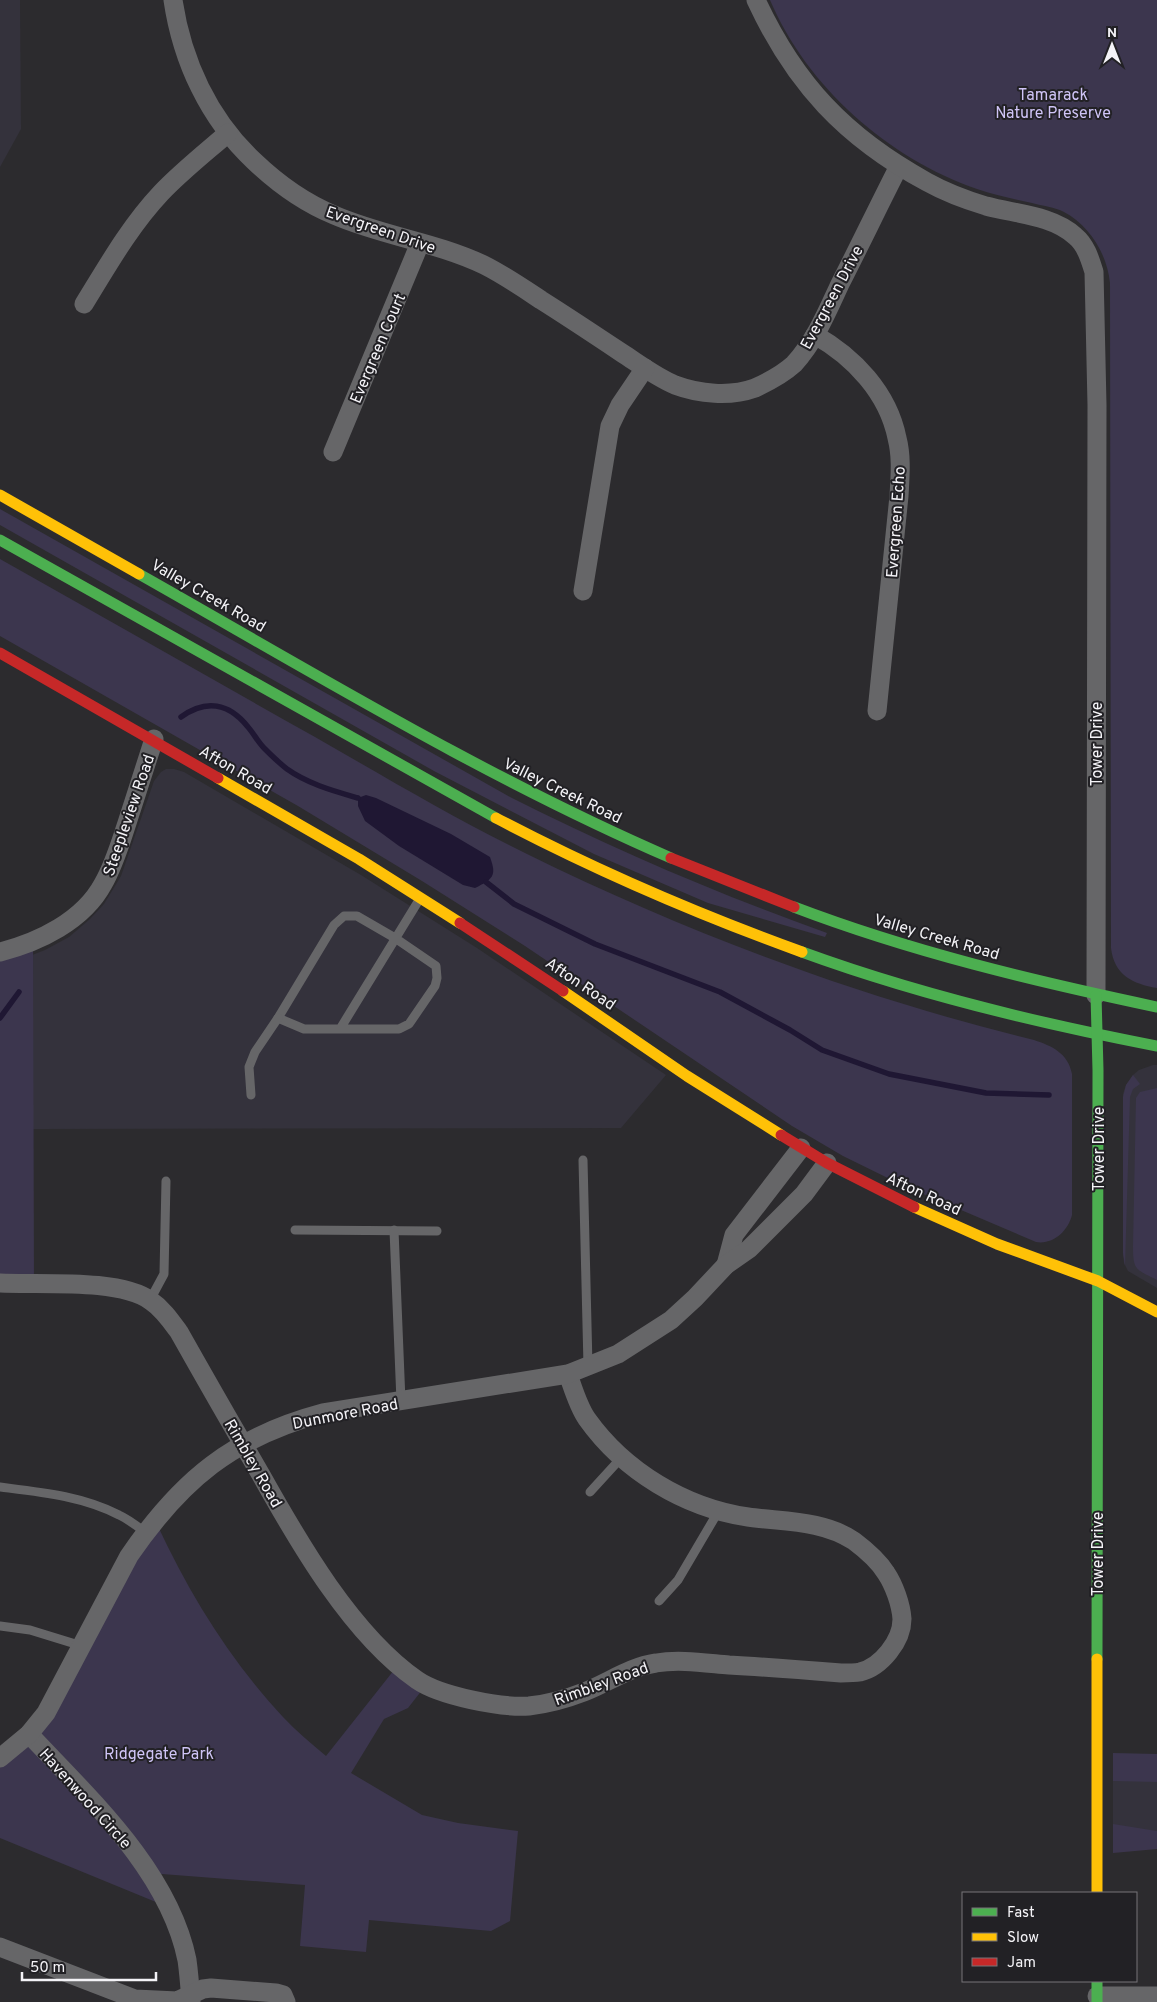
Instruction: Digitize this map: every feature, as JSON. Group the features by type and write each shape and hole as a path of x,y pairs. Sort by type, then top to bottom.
{"main road":[{"name":"Valley Creek Road","path":"0,495 464,758 609,832 722,880 835,922 952,958 1096,995 1157,1006"},
{"path":"0,540 472,806 618,878 730,925 838,964 962,1002 1097,1034 1157,1046"},
{"name":"Afton Road","path":"0,653 154,740 421,897 512,956 687,1076 826,1163 948,1223 990,1241 1098,1281 1157,1312"},
{"name":"Tower Drive","path":"1096,995 1098,1281 1097,1892"}],"street":[{"name":"Evergreen Drive","path":"173,0 177,26 188,64 207,102 228,133 253,161 278,182 308,202 334,215 360,225 452,252 484,265 510,279 645,368 672,384 693,390 713,393 734,393 753,388 775,378 793,365 815,335 899,166"},
{"name":"Tower Drive","path":"756,0 783,52 802,80 846,126 873,148 899,166 955,196 985,206 1060,225 1076,236 1088,252 1094,272 1097,405 1096,995"},
{"path":"84,304 121,243 142,215 183,171 228,133"},
{"name":"Evergreen Court","path":"334,452 420,243"},
{"name":"Evergreen Echo","path":"815,335 835,346 861,369 890,414 897,438 900,467 899,496 877,712"},
{"path":"583,591 610,426 620,405 645,368"},
{"name":"Steepleview Road","path":"0,952 32,941 64,925 84,908 103,886 116,856 154,740"},
{"name":"Dunmore Road","path":"726,1265 734,1235 801,1148"},
{"name":"Dunmore Road","path":"0,1758 29,1734 46,1714 129,1556 145,1532 180,1490 203,1470 270,1430 293,1421 323,1413 568,1374 618,1354 671,1320 726,1265 749,1249 804,1194 826,1163"},
{"name":"Rimbley Road","path":"0,1283 119,1288 150,1300 164,1312 179,1332 305,1551 356,1620 381,1649 418,1681 447,1692 502,1706 528,1706 558,1701 585,1692 629,1670 656,1663 687,1661 841,1673 861,1672 877,1664 894,1647 902,1620 897,1596 887,1573 872,1555 851,1540 826,1528 804,1522 718,1512 676,1495 622,1457 601,1436 586,1417 568,1374"},
{"name":"Havenwood Circle","path":"29,1734 105,1815 129,1844 148,1872 168,1907 180,1938 187,1959 191,1998"},
{"path":"0,1947 130,1998 180,2000 191,1998 207,1988 240,1997 280,1994 285,1998 286,2002"},
{"path":"1097,1993 1157,1996"}],"lane":[{"path":"340,1029 421,897"},
{"path":"251,1095 249,1067 255,1052 338,920 344,916 357,916 395,938 436,966 437,978 435,986 409,1024 400,1029 304,1029 278,1018"},
{"path":"583,1160 588,1366"},
{"path":"150,1300 164,1274 166,1181"},
{"path":"295,1230 437,1231"},
{"path":"394,1230 401,1401"},
{"path":"590,1492 622,1457"},
{"path":"0,1487 60,1495 98,1505 121,1515 145,1532"},
{"path":"658,1601 678,1580 718,1512"},
{"path":"0,1626 30,1630 82,1646"}],"shaded area":[{"path":"0,0 20,0 21,129 0,167"},
{"path":"166,769 184,772 361,875 477,948 666,1075 621,1128 33,1129 33,957 27,957 69,937 104,904 121,876 154,781"},
{"path":"366,795 451,834 490,857 493,869 492,876 475,888 463,885 399,846 365,821 358,806 358,798"},
{"path":"1157,1065 1157,1288 1128,1271 1124,1263 1123,1253 1123,1094 1126,1085 1133,1075 1139,1070"},
{"path":"1113,1778 1157,1778 1157,1834 1113,1834"}],"green space":[{"name":"Tamarack Nature Preserve","path":"770,0 1157,0 1157,988 1140,984 1126,977 1116,965 1111,948 1110,283 1101,251 1082,225 1064,212 977,189 944,176 912,159 882,139 854,116 828,90 805,62 786,32"},
{"path":"0,509 510,797 666,870 746,903 827,933 825,937 708,903 594,854 434,771 0,525"},
{"path":"0,559 447,812 500,841 588,883 650,911 776,961 903,1004 1034,1040 1058,1051 1067,1061 1072,1074 1072,1215 1067,1226 1054,1239 1036,1242 900,1184 843,1156 792,1126 525,946 422,881 298,806 0,636"},
{"path":"33,941 34,1285 0,1283 0,952"},
{"path":"1133,1075 1140,1084 1133,1089 1130,1097 1125,1266 1123,1253 1123,1097 1126,1085"},
{"path":"1157,1088 1157,1280 1144,1274 1137,1268 1134,1260 1133,1246 1136,1098 1140,1092"},
{"name":"Ridgegate Park","path":"155,1520 181,1573 227,1648 263,1695 283,1717 326,1756 398,1665 426,1685 408,1708 384,1719 351,1773 422,1815 458,1823 518,1831 510,1921 491,1931 369,1920 366,1952 300,1946 305,1885 149,1873 168,1907 0,1838 0,1758 29,1734"},
{"path":"1113,1753 1157,1754 1157,1782 1113,1781"},
{"path":"1113,1824 1157,1831 1157,1849 1113,1853"}],"waterway":[{"path":"181,717 190,711 208,706 217,706 225,709 241,719 262,746 287,769 312,783 358,798"},
{"path":"486,882 514,904 595,944 720,992 790,1030 822,1050 889,1074 986,1093 1049,1095"},
{"path":"0,1018 19,992"}],"traffic: fast":[{"path":"0,540 496,818"},
{"path":"139,574 335,686 468,759 534,794 671,858"},
{"path":"794,907 928,952 1019,976 1157,1007"},
{"path":"802,952 889,981 978,1006 1067,1028 1157,1046"},
{"path":"1096,995 1098,1070 1097,1659"},
{"path":"1097,1982 1097,2002"}],"traffic: slow":[{"path":"0,495 139,574"},
{"path":"218,778 359,859 460,923"},
{"path":"496,818 571,856 647,890 802,952"},
{"path":"563,991 687,1076 781,1135"},
{"path":"914,1207 997,1244 1098,1281 1157,1312"},
{"path":"1097,1659 1097,1892"}],"traffic: jam":[{"path":"0,653 218,778"},
{"path":"671,858 794,907"},
{"path":"460,923 563,991"},
{"path":"781,1135 827,1163 914,1207"}]}
